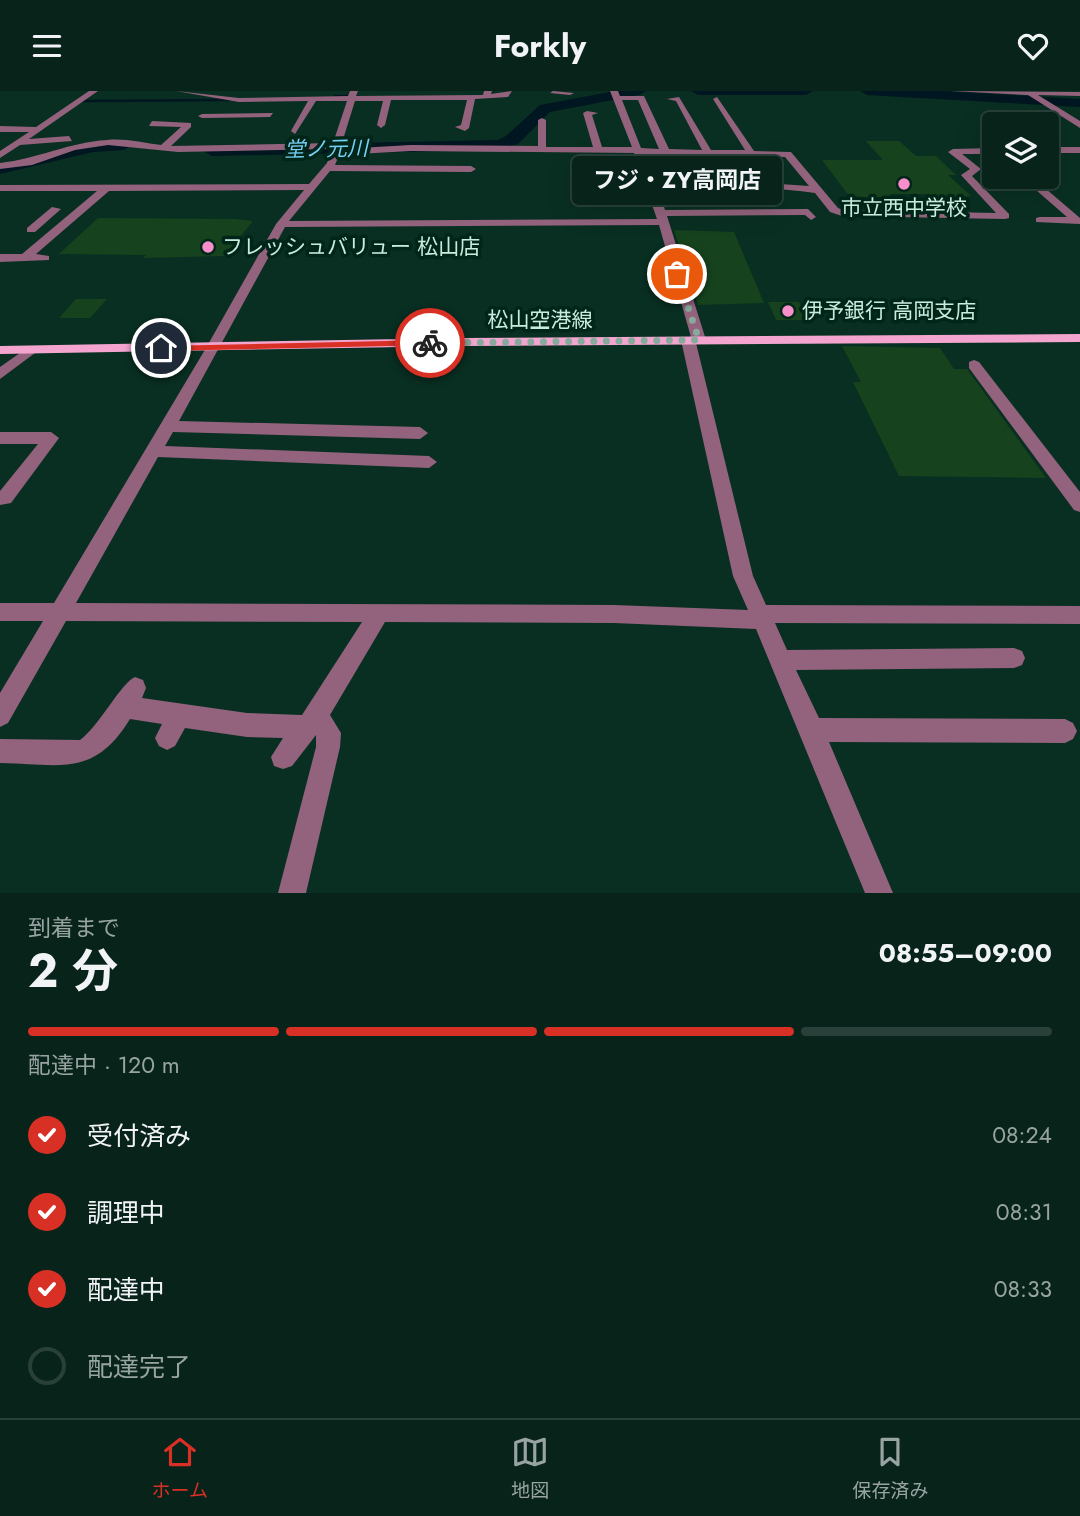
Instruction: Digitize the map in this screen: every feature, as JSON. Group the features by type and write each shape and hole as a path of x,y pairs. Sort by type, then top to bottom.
{"main road":[{"name":"松山空港線","path":"0,350 693,340 1080,338"}],"street":[{"path":"0,155 34,129 94,91"},
{"path":"180,91 239,100 353,94 409,102 426,94 460,95 471,99 488,93 508,95 508,91"},
{"path":"956,91 1080,100"},
{"path":"1032,95 1079,92"},
{"path":"617,93 653,189 693,340 743,576 782,660 879,893"},
{"path":"617,93 641,98 665,152"},
{"path":"0,715 213,348 281,224 327,168 337,148 353,94"},
{"path":"1032,95 1079,124"},
{"path":"184,103 221,96"},
{"path":"221,96 201,116 266,120 283,99"},
{"path":"381,125 388,97"},
{"path":"300,128 310,112 314,98"},
{"path":"459,127 465,128 471,99"},
{"path":"671,99 679,99 694,135 708,153"},
{"path":"717,99 723,116 738,132 751,153"},
{"path":"594,113 587,113 598,150"},
{"path":"542,120 542,150"},
{"path":"130,143 148,127 188,125 163,148"},
{"path":"0,129 34,129"},
{"path":"726,132 738,132"},
{"path":"14,143 69,139"},
{"path":"337,148 381,141 436,142"},
{"path":"0,166 32,162 85,145 130,143 163,148 398,148 788,154 834,210 842,213 1005,216 966,175 976,169 953,152 982,151"},
{"path":"327,168 466,169 466,149"},
{"path":"1059,151 1077,152"},
{"path":"25,258 108,186"},
{"path":"0,188 313,187"},
{"path":"653,189 780,187 818,190"},
{"path":"1040,189 1078,221"},
{"path":"31,230 56,209"},
{"path":"281,224 660,218 808,212 811,217"},
{"path":"46,217 72,217"},
{"path":"1040,220 1078,221"},
{"path":"0,258 45,258"},
{"path":"0,374 30,350"},
{"path":"974,365 1080,505"},
{"path":"153,451 232,461 336,465 419,449 167,426"},
{"path":"0,438 51,438 5,498 0,498"},
{"path":"0,612 380,612 763,617 1080,615"},
{"path":"283,757 312,722 380,612"},
{"path":"782,660 1014,658"},
{"path":"0,751 79,753 89,749 130,698 179,716 270,727 312,722 329,733 328,747 292,893"},
{"path":"167,738 179,716"},
{"path":"812,730 1065,731"}],"building":[{"path":"866,141 899,141 916,156 936,156 956,175 948,175 971,196 934,199 930,194 850,197 822,160 883,160"},
{"path":"98,218 253,221 224,256 143,258 146,255 59,254"},
{"path":"674,230 734,232 764,303 698,305"},
{"path":"76,299 107,299 90,318 59,318"},
{"name":"伊予銀行 高岡支店","path":"768,302 799,302 808,320 776,320"},
{"path":"842,346 940,348 954,369 967,369 1046,478 899,476 853,382 861,382"}],"waterway":[{"name":"堂ノ元川","path":"212,151 500,145 512,140 545,108 639,91"},
{"name":"堂ノ元川","path":"698,91 806,91"},
{"name":"堂ノ元川","path":"867,91 1080,103"},
{"path":"335,96 347,96"},
{"path":"82,101 229,100"},
{"name":"堂ノ元川","path":"0,169 93,146 124,145"}],"way so far":[{"path":"430,343 699,340 677,274"}],"place":[{"name":"市立西中学校","path":"904,184"},
{"name":"フレッシュバリュー 松山店","path":"208,247"},
{"name":"フジ・ZY高岡店","path":"677,274"},
{"name":"伊予銀行 高岡支店","path":"788,311"}],"route":[{"path":"161,348 430,343"}]}
